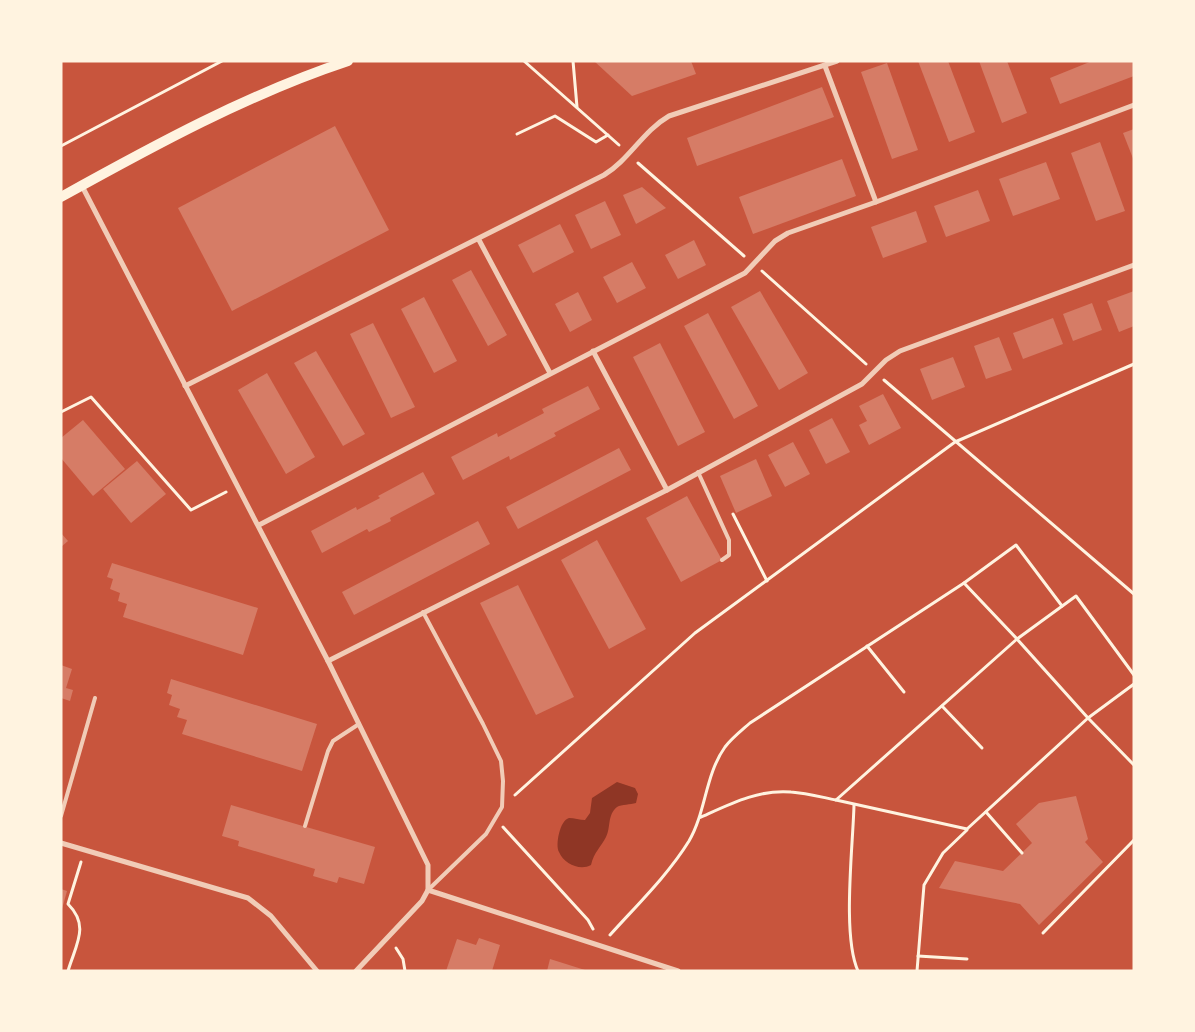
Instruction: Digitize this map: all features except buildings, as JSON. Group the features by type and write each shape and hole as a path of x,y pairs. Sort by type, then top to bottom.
{"main road":[{"path":"61,197 262,95 348,61"}],"street":[{"path":"185,386 479,240 604,175 616,168 655,124 669,116 837,61"},
{"path":"825,66 876,202"},
{"path":"259,525 744,273 755,265 774,241 788,233 1134,105"},
{"path":"82,186 236,486 259,525 423,851 428,865 428,890 413,913 356,971"},
{"path":"479,240 550,373"},
{"path":"328,661 667,490 862,384 900,351 1134,264"},
{"path":"593,351 667,490"},
{"path":"61,843 248,898 271,916 317,971"},
{"path":"428,890 678,971"}],"lane":[{"path":"698,472 729,540 729,555 722,560"},
{"path":"423,612 483,724 500,762 503,781 502,807 486,834 428,890"},
{"path":"61,816 95,698"},
{"path":"305,826 328,751 334,742 359,724"}],"path":[{"path":"61,146 222,61"},
{"path":"524,61 628,155 955,442 1134,594"},
{"path":"573,61 577,107"},
{"path":"518,134 554,116 596,142 608,135"},
{"path":"502,807 696,633 955,442 1134,364"},
{"path":"61,412 91,397 191,510 236,486"},
{"path":"732,510 767,581"},
{"path":"495,819 588,920 600,945 671,866 689,840 699,818 716,763 733,739 750,723 964,583 1016,545 1062,606"},
{"path":"964,583 1088,718 1134,765"},
{"path":"836,800 1017,639 1076,596 1134,675"},
{"path":"867,646 904,692"},
{"path":"917,971 924,885 943,853 1088,718 1134,684"},
{"path":"942,706 982,748"},
{"path":"699,818 748,796 762,793 790,792 836,800 967,829"},
{"path":"854,805 850,915 854,957 858,971"},
{"path":"986,812 1022,853"},
{"path":"1043,933 1134,840"},
{"path":"68,971 82,926 78,914 68,904 85,850"},
{"path":"389,937 403,959 405,971"},
{"path":"918,956 968,958"}],"shaded area":[{"path":"617,782 635,788 638,794 636,803 619,806 614,810 604,841 591,865 577,867 568,863 561,856 558,849 559,833 563,823 569,818 585,820 590,813 592,798"}]}
